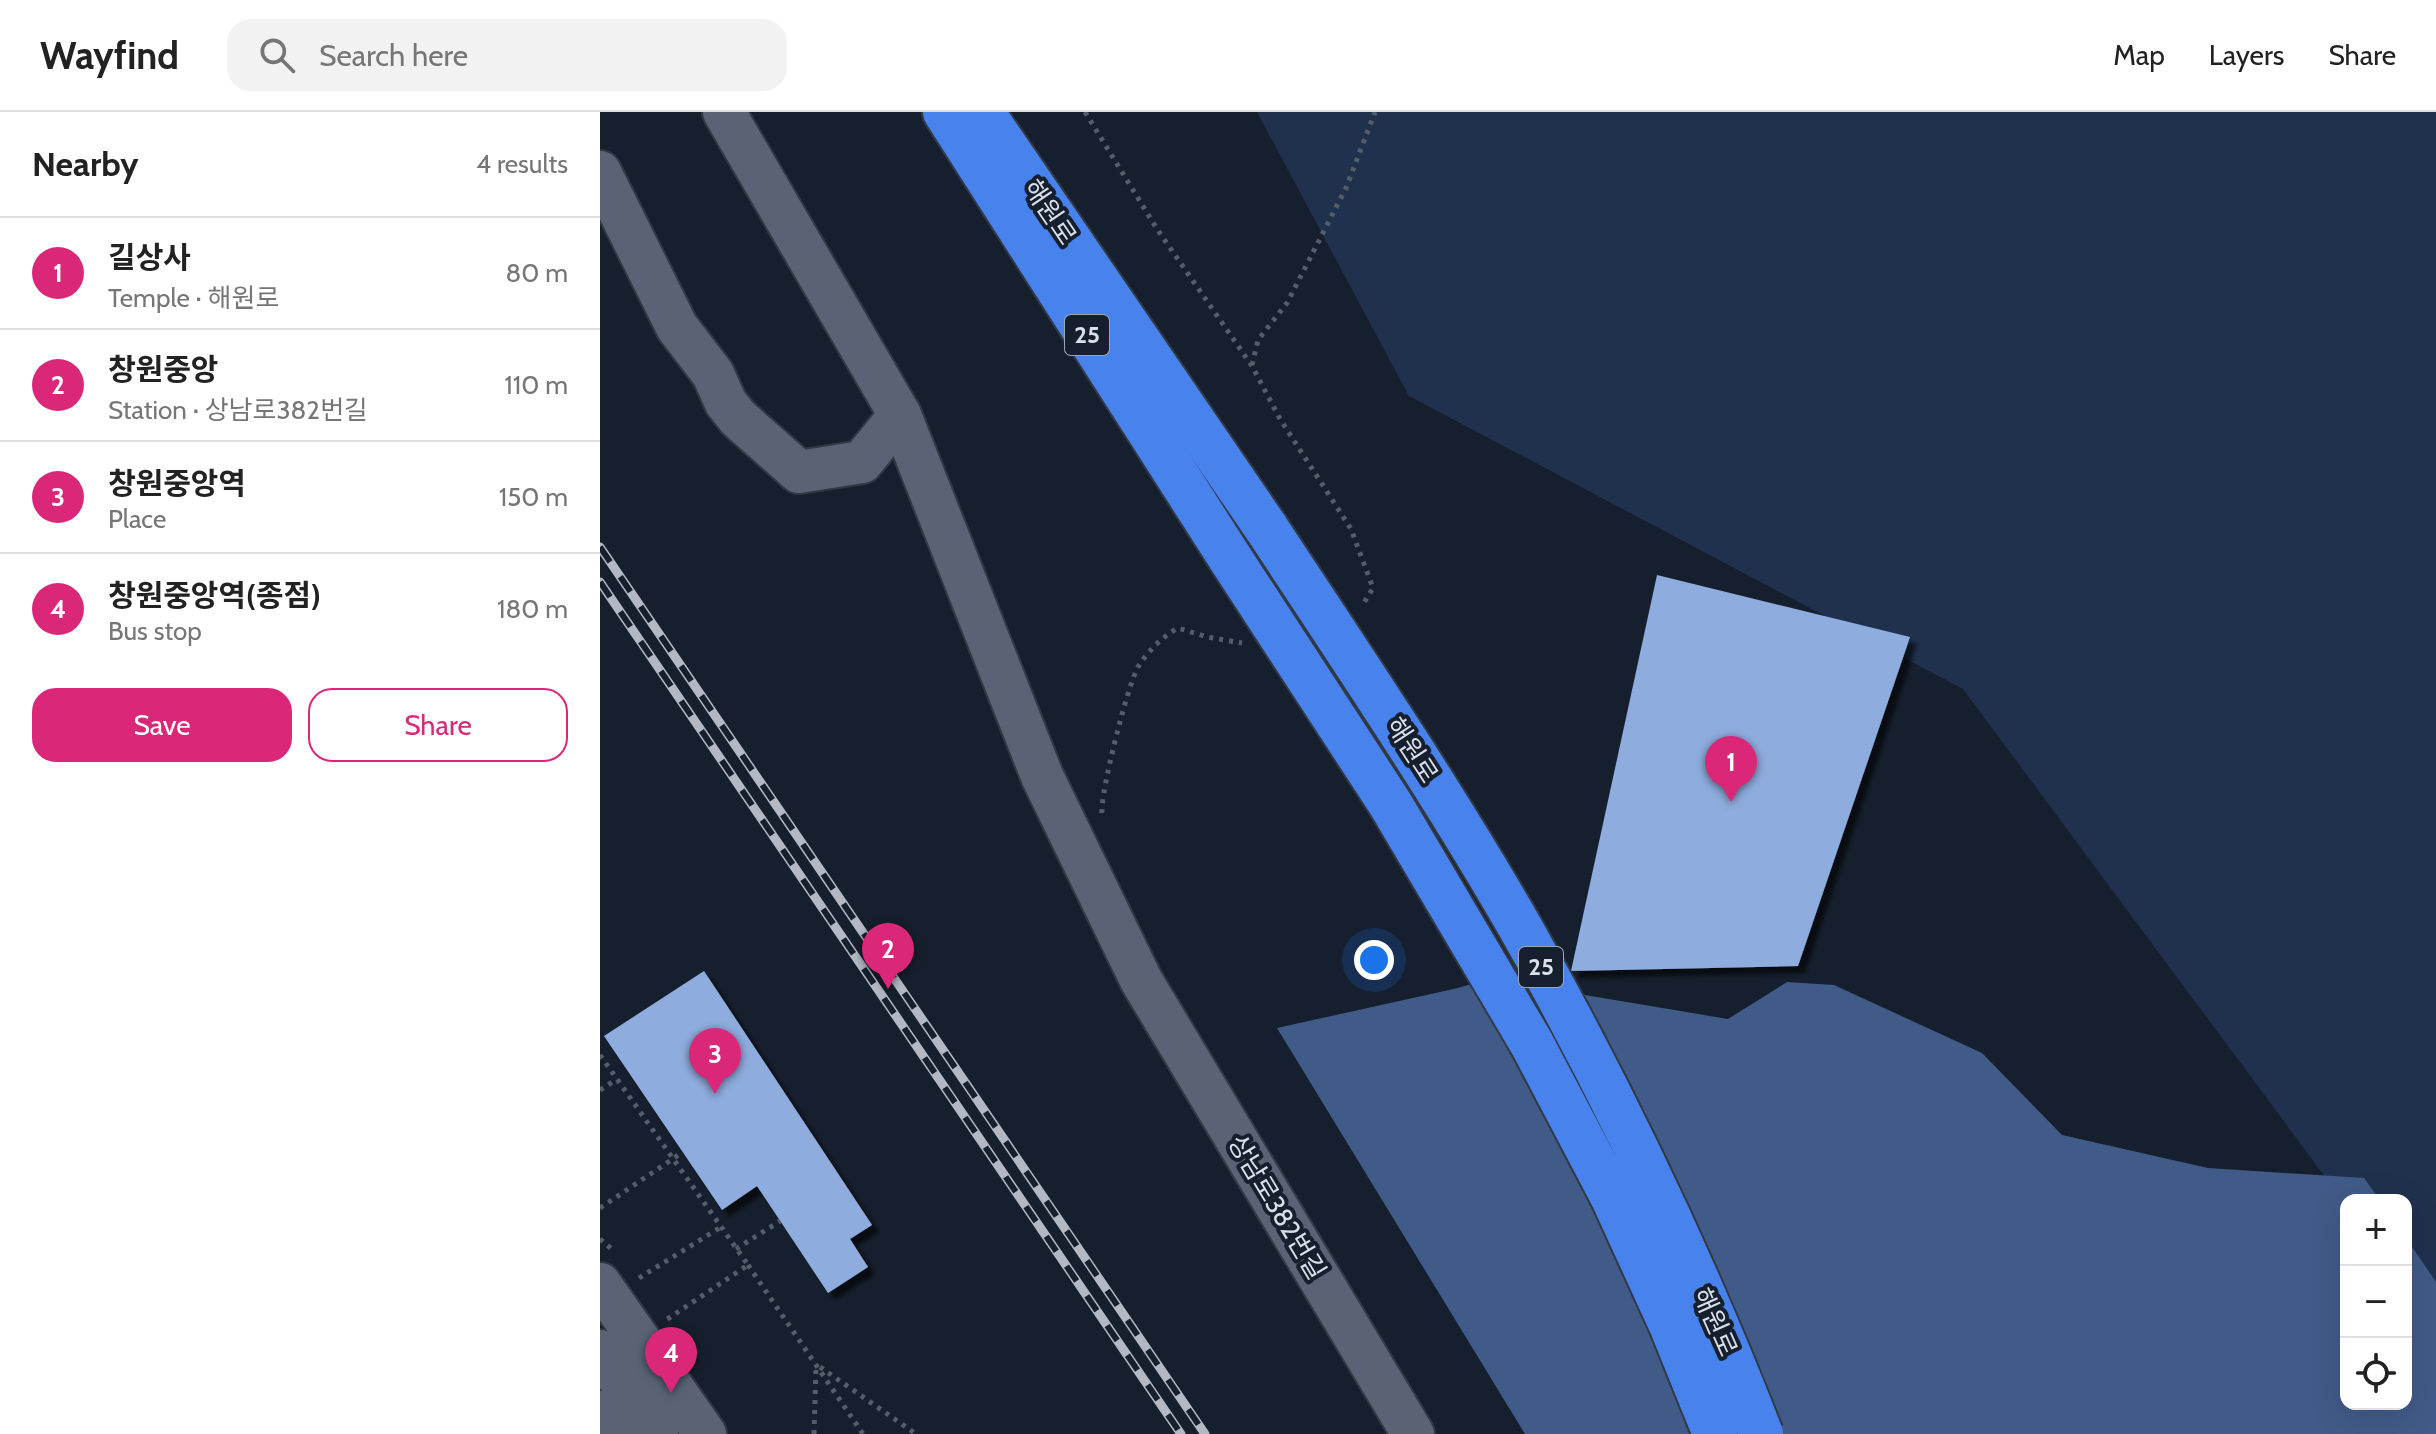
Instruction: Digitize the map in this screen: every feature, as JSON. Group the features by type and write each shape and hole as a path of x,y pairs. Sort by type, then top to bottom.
{"highway":[{"name":"해원로","path":"945,112 1391,805 1532,1044 1613,1198 1671,1325 1715,1434"},
{"name":"해원로","path":"982,112 1267,529 1422,764 1519,926 1589,1053 1654,1186 1722,1335 1761,1434"}],"street":[{"name":"상남로382번길","path":"724,112 900,415 1042,776 1144,976 1413,1434"},
{"path":"600,172 677,327 713,374 726,403 738,418 799,472 862,462 900,415"},
{"path":"617,1283 705,1434"},
{"path":"600,1351 657,1434"},
{"path":"600,1370 643,1434"},
{"path":"600,1412 615,1434"}],"path":[{"path":"1085,112 1157,229 1252,366 1280,419 1351,529 1373,588 1360,611"},
{"path":"1252,366 1258,340 1287,303 1346,188 1375,112"},
{"path":"1104,824 1101,808 1109,765 1136,670 1161,638 1178,628 1207,637 1251,644"},
{"path":"600,1055 863,1434"},
{"path":"600,1090 617,1079"},
{"path":"600,1208 683,1152"},
{"path":"736,1249 780,1221"},
{"path":"617,1283 721,1227"},
{"path":"662,1323 748,1265"},
{"path":"814,1434 816,1364"},
{"path":"816,1364 916,1434"}],"shaded area":[{"path":"1257,112 2436,112 2436,1327 2412,1294 2412,1194 2340,1194 2340,1197 1963,689 1409,396"},
{"path":"1489,979 1728,1019 1787,982 1834,985 1982,1053 2062,1135 2208,1168 2364,1178 2376,1194 2340,1194 2340,1410 2412,1410 2412,1247 2436,1282 2436,1434 1525,1434 1277,1028"}],"building":[{"path":"1657,575 1910,637 1798,966 1571,971"},
{"path":"704,971 872,1225 850,1239 868,1267 828,1293 757,1186 722,1210 604,1036"}],"railway":[{"path":"600,547 1205,1434"},
{"path":"600,582 1181,1434"}],"place":[{"name":"길상사","path":"1731,802"},
{"name":"창원중앙","path":"888,989"},
{"name":"창원중앙역","path":"715,1094"},
{"name":"창원중앙역(종점)","path":"671,1393"}]}
